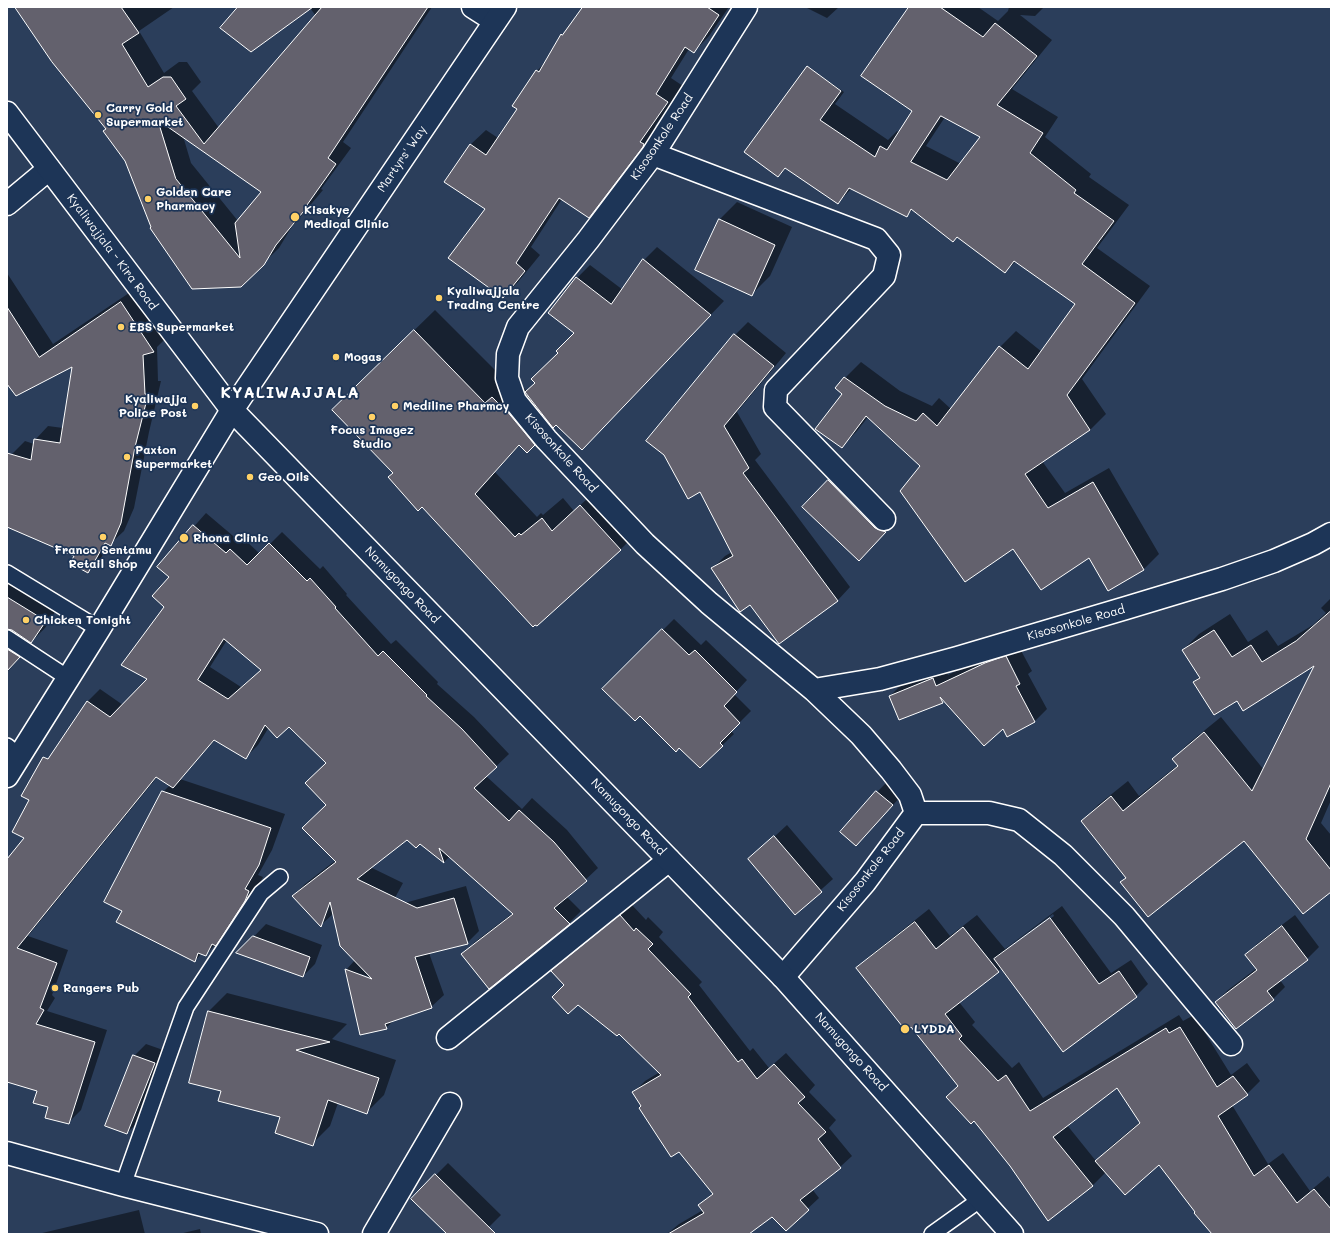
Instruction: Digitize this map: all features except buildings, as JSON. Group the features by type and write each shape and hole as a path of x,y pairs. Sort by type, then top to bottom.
{"street":[{"path":"473,7 500,14"},
{"name":"Kisosonkole Road","path":"746,7 653,154 588,240 518,327 508,354 507,378 515,401 546,438 645,544 709,603 814,690 860,735 891,770 910,795 916,813 865,882 783,976"},
{"name":"Martyrs' Way","path":"7,776 13,751 68,678 100,629 232,410 500,14"},
{"name":"Kyaliwajjala - Kira Road","path":"7,113 232,410"},
{"path":"653,154 876,240 889,255 884,276 776,390 775,407 884,519"},
{"path":"7,204 49,169"},
{"name":"Namugongo Road","path":"232,410 783,976 1012,1234"},
{"name":"Kisosonkole Road","path":"814,690 888,677 1126,608 1222,579 1274,561 1313,544 1331,534"},
{"path":"916,813 989,813 1019,820 1063,855 1124,916 1231,1044"},
{"path":"448,1038 669,860"},
{"path":"374,1234 450,1104"},
{"path":"7,1153 123,1185 317,1234"}],"lane":[{"path":"7,573 100,629"},
{"path":"7,638 68,678"},
{"path":"123,1185 186,1007 261,893 280,877"},
{"path":"932,1234 980,1198"}],"place":[{"name":"Carry Gold Supermarket","path":"98,115"},
{"name":"Golden Care Pharmacy","path":"148,199"},
{"name":"Kisakye Medical Clinic","path":"295,217"},
{"name":"Kyaliwajjala Trading Centre","path":"439,298"},
{"name":"EBS Supermarket","path":"121,327"},
{"name":"Mogas","path":"336,357"},
{"name":"Kyaliwajja Police Post","path":"195,406"},
{"name":"Mediline Pharmcy","path":"395,406"},
{"name":"Focus Imagez Studio","path":"372,417"},
{"name":"Paxton Supermarket","path":"127,457"},
{"name":"Geo Oils","path":"250,477"},
{"name":"Franco Sentamu Retail Shop","path":"103,537"},
{"name":"Rhona Clinic","path":"184,538"},
{"name":"Chicken Tonight","path":"26,620"},
{"name":"Rangers Pub","path":"55,988"},
{"name":"LYDDA","path":"905,1029"}],"district":[{"name":"KYALIWAJJALA","path":"290,393"}]}
